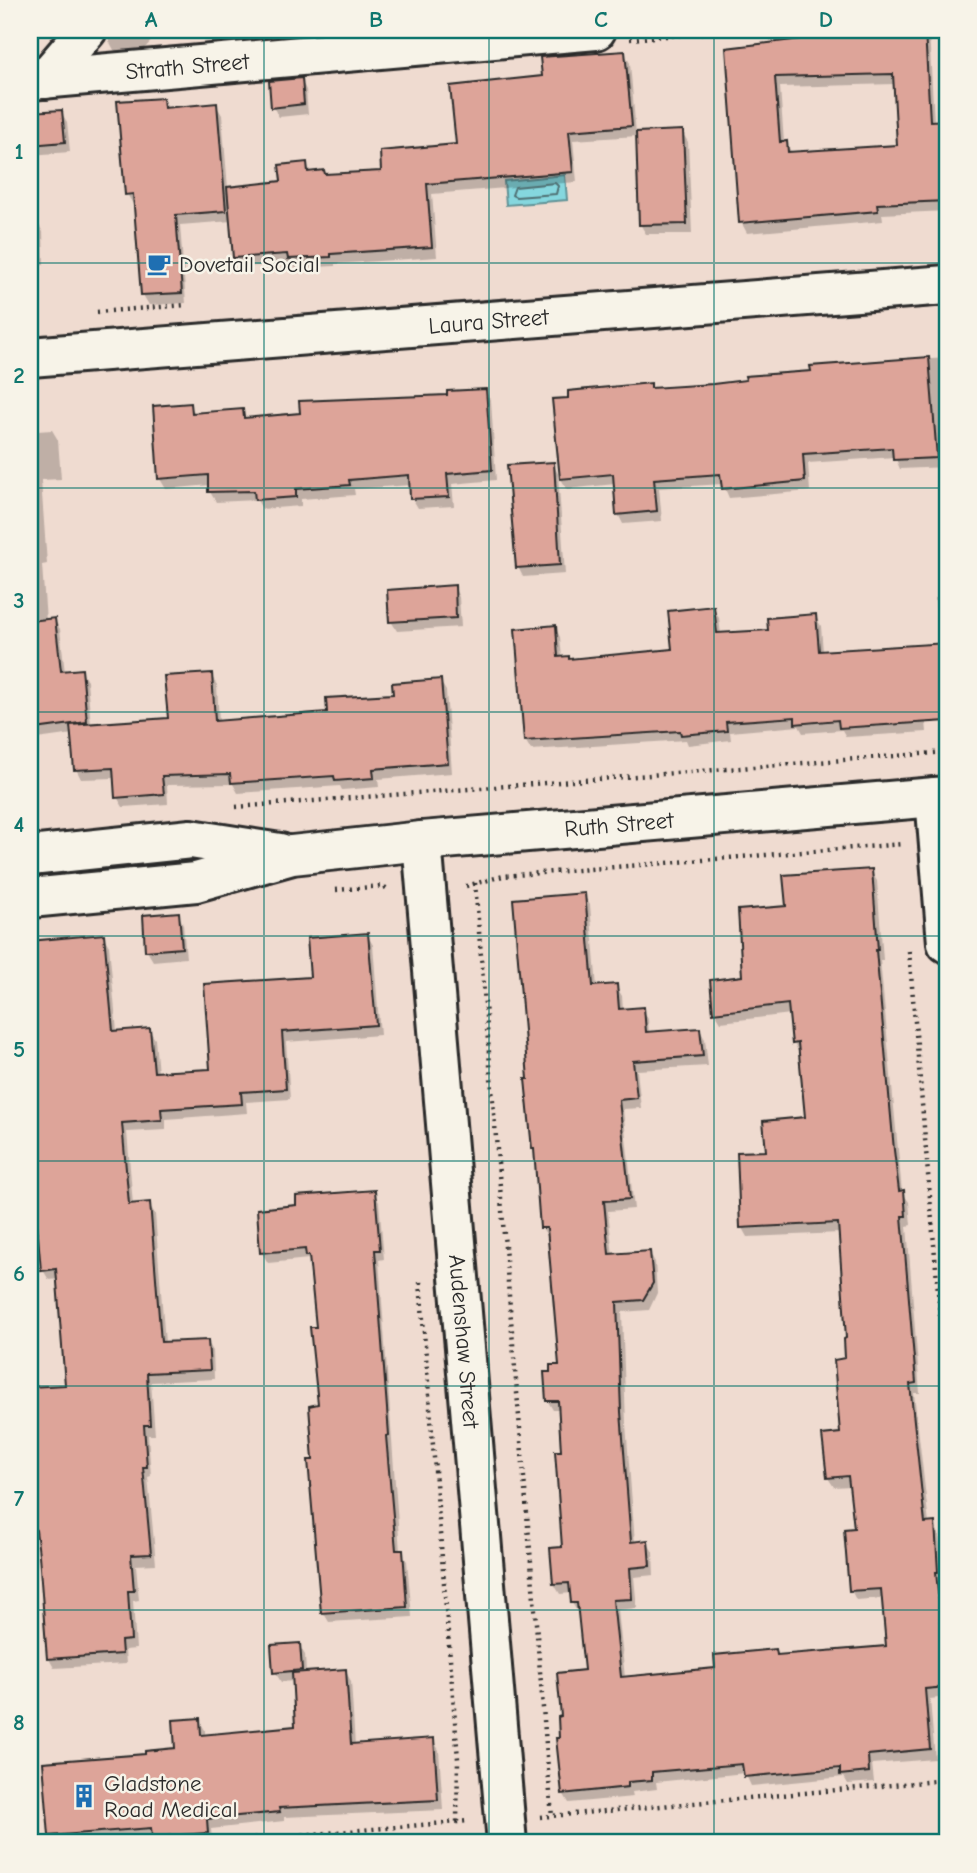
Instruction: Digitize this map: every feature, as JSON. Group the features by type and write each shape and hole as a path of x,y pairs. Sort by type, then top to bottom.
{"street":[{"path":"37,80 87,30"},
{"name":"Strath Street","path":"37,80 294,44 596,30"},
{"name":"Laura Street","path":"30,357 947,285"},
{"path":"941,796 947,943"},
{"name":"Ruth Street","path":"30,898 196,882 292,855 422,841 941,796"},
{"name":"Ruth Street","path":"30,856 191,839 292,855"},
{"name":"Audenshaw Street","path":"422,841 507,1843"}],"path":[{"path":"223,808 947,752"},
{"path":"901,844 902,858"},
{"path":"466,886 503,876 914,844"},
{"path":"475,883 552,1817"},
{"path":"330,890 383,886 396,894"},
{"path":"909,939 947,1397"},
{"path":"419,1280 458,1759 457,1822"},
{"path":"30,1709 38,1843"},
{"path":"533,1817 947,1780"},
{"path":"205,1843 470,1821"}],"green space":[{"path":"210,853 213,862 30,886 30,869"}],"water":[{"path":"565,175 567,200 506,205 504,181"}],"building":[{"path":"826,30 925,30 930,121 947,120 947,201 877,204 878,211 739,223 726,48 827,36","holes":["893,74 897,145 788,152 787,141 780,142 775,77"]},
{"path":"625,51 632,126 569,131 573,172 427,184 432,247 331,254 331,257 288,259 287,254 233,258 227,187 281,181 279,165 307,162 308,172 324,170 325,174 381,171 380,151 456,144 450,86 542,76 540,57"},
{"path":"302,78 304,104 271,108 269,81"},
{"path":"163,98 164,108 217,103 226,211 176,215 182,293 141,295 133,194 125,195 117,101"},
{"path":"62,110 65,142 30,145 30,112"},
{"path":"683,130 687,224 639,225 636,132"},
{"path":"929,357 937,458 893,460 892,448 803,454 805,481 722,489 720,474 654,479 657,511 616,515 613,474 560,479 552,399 568,398 568,391 651,383 651,388 713,384 746,380 745,376 811,371 810,366"},
{"path":"486,389 492,470 447,474 449,497 410,499 409,475 349,480 350,485 296,489 296,497 255,500 254,491 208,492 208,475 158,479 153,406 191,403 192,413 243,409 244,418 300,413 299,401 447,395 447,391"},
{"path":"554,462 560,565 516,568 507,465"},
{"path":"455,585 456,618 389,622 387,590"},
{"path":"714,606 717,633 768,630 767,618 816,614 819,651 947,643 947,721 839,728 838,720 795,724 795,717 726,722 727,731 681,735 680,731 524,741 515,629 556,625 558,657 569,656 569,659 672,649 668,611"},
{"path":"55,618 61,671 82,669 87,722 35,729 33,713 30,713 30,621"},
{"path":"212,673 215,721 327,712 326,698 393,694 392,683 441,679 448,763 373,769 374,778 335,781 334,776 231,783 230,774 162,776 164,794 115,798 113,768 74,770 70,725 168,718 164,676"},
{"path":"872,869 876,950 894,1150 899,1191 904,1190 906,1216 902,1216 916,1383 910,1384 925,1523 935,1522 936,1572 942,1633 947,1633 947,1687 925,1689 930,1749 868,1755 869,1772 840,1775 840,1768 744,1777 742,1764 652,1772 652,1780 628,1782 628,1787 562,1794 556,1738 559,1738 558,1717 561,1716 557,1673 584,1670 577,1603 571,1603 569,1583 553,1584 550,1548 562,1547 555,1451 561,1451 558,1401 546,1401 544,1372 550,1372 550,1365 559,1365 547,1228 540,1228 525,1079 528,1079 513,899 585,893 593,986 617,984 619,1009 644,1007 646,1032 700,1028 703,1056 633,1061 637,1098 619,1100 630,1199 604,1201 609,1254 650,1251 653,1283 643,1300 617,1302 621,1412 631,1542 648,1540 650,1566 630,1568 632,1599 613,1600 621,1677 715,1668 714,1655 776,1649 777,1655 886,1646 881,1589 849,1591 844,1529 854,1528 848,1476 827,1478 822,1435 840,1433 834,1360 845,1358 846,1338 838,1223 740,1228 737,1152 766,1151 763,1121 805,1117 798,1043 792,1044 788,1004 713,1013 710,980 742,976 738,910 786,906 783,875"},
{"path":"179,912 182,948 145,951 143,915"},
{"path":"368,933 376,1025 282,1032 286,1089 241,1092 242,1104 161,1109 162,1120 122,1123 129,1204 150,1202 161,1342 208,1340 210,1370 147,1373 150,1425 144,1425 147,1467 143,1467 151,1554 131,1555 134,1591 128,1591 131,1640 121,1641 122,1654 47,1659 36,1530 30,1525 35,1504 33,1469 30,1466 30,1387 65,1385 56,1269 41,1271 33,1177 30,1177 30,1151 38,1150 30,1060 30,941 104,934 113,1031 150,1028 154,1072 210,1069 204,984 310,977 307,938"},
{"path":"375,1190 380,1250 375,1250 389,1435 386,1436 396,1550 403,1550 407,1607 321,1613 308,1460 313,1460 309,1406 318,1404 310,1327 316,1327 309,1256 306,1256 305,1249 260,1253 257,1209 296,1205 296,1196"},
{"path":"300,1643 302,1670 273,1673 271,1645"},
{"path":"346,1669 351,1744 434,1738 438,1800 279,1808 280,1812 207,1819 208,1833 152,1837 151,1828 49,1836 43,1762 145,1754 145,1751 175,1748 173,1720 200,1718 201,1735 295,1726 292,1673"}],"place":[{"name":"Dovetail Social","path":"159,264"},
{"name":"Gladstone Road Medical","path":"84,1796"}]}
